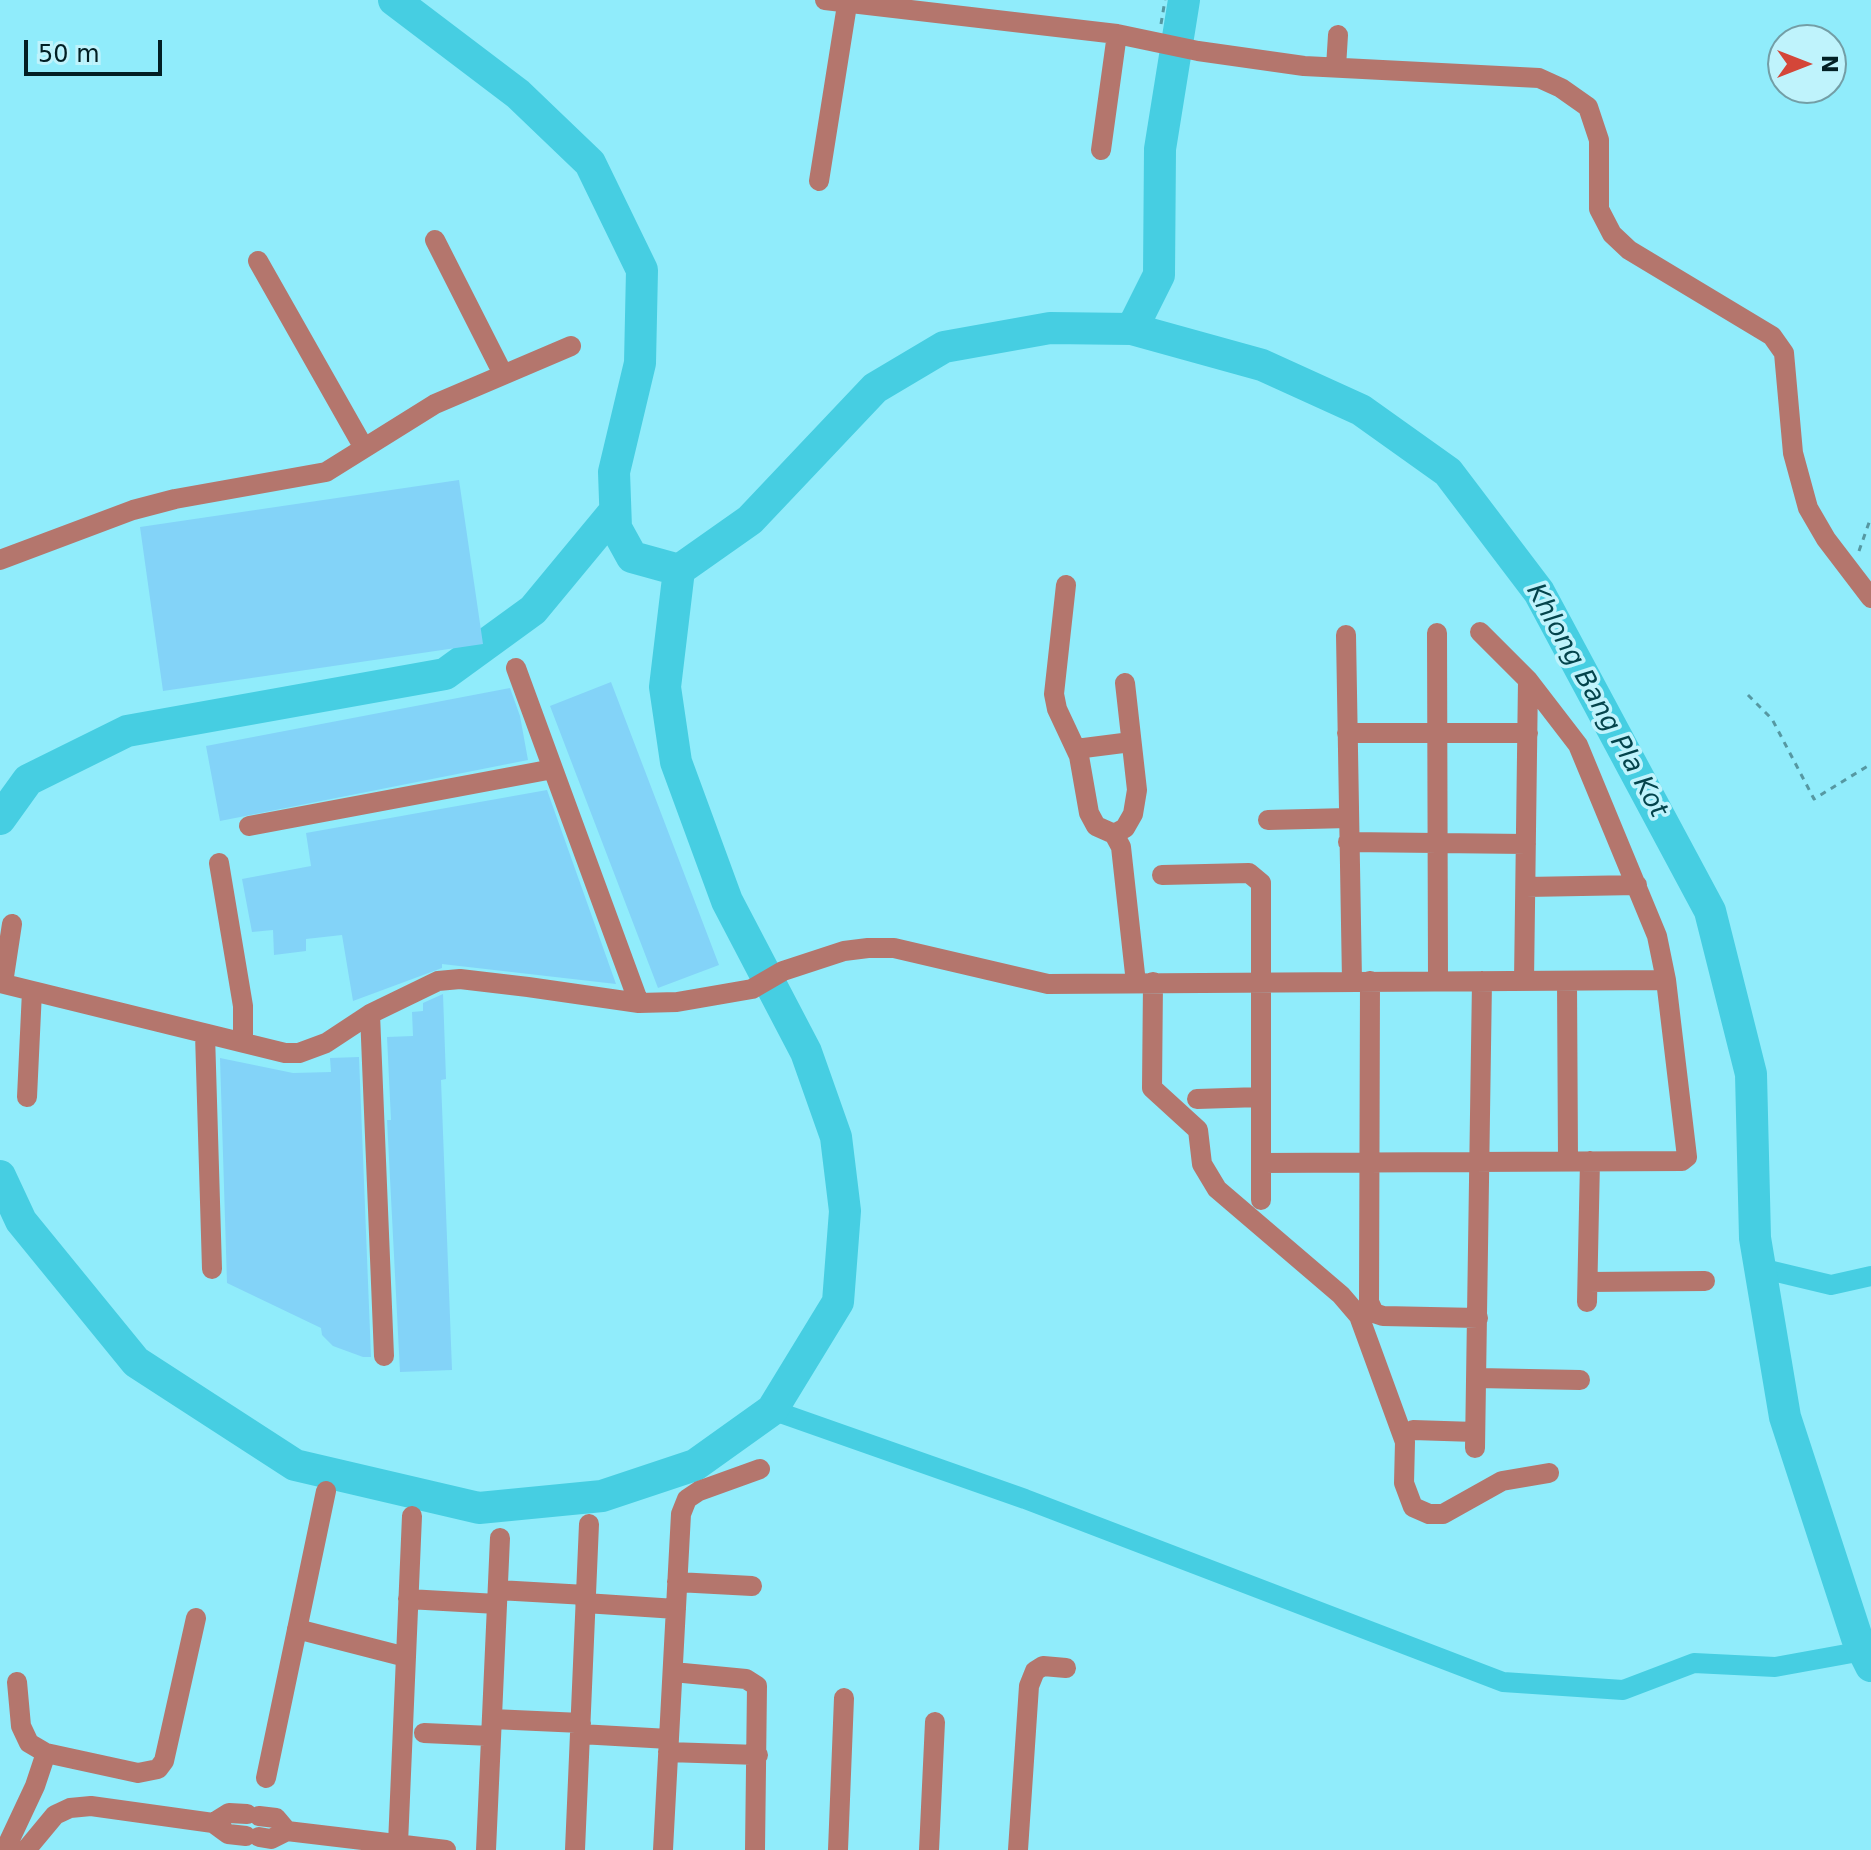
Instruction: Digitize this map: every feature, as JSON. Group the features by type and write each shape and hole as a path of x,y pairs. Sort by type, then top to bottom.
{"street":[{"path":"825,0 847,5 1117,34 1198,51 1336,67 1539,78 1561,88 1588,107 1599,140 1599,209 1612,234 1629,250 1772,336 1784,353 1793,453 1808,508 1871,598"},
{"path":"819,181 847,5"},
{"path":"1101,150 1117,34"},
{"path":"1336,67 1338,35"},
{"path":"435,240 503,374"},
{"path":"258,261 364,448"},
{"path":"0,560 161,503 326,472 435,404 571,346"},
{"path":"1066,585 1054,694 1061,719 1076,749 1089,813 1096,826 1114,834 1121,847 1144,982 1152,1088 1198,1130 1202,1164 1217,1189 1341,1295 1359,1316 1405,1442 1404,1483 1413,1507 1429,1514 1443,1514 1502,1481 1549,1473"},
{"path":"1261,1163 1682,1161 1687,1157 1666,980 1657,936 1637,885 1578,745 1528,680 1480,632"},
{"path":"1437,633 1438,981"},
{"path":"1346,635 1348,842 1361,981 1369,1302 1374,1313 1478,1318"},
{"path":"516,668 639,1003"},
{"path":"1524,981 1528,680"},
{"path":"1114,834 1125,828 1133,814 1137,790 1125,683"},
{"path":"1347,733 1528,733"},
{"path":"1076,749 1131,742"},
{"path":"249,826 553,769"},
{"path":"1268,820 1348,818"},
{"path":"1348,842 1526,844"},
{"path":"219,863 243,1006 243,1043"},
{"path":"1162,875 1249,873 1261,883 1261,1200"},
{"path":"1526,887 1637,885"},
{"path":"12,924 1,983 285,1053 299,1053 326,1043 370,1014 426,984 448,979 639,1003 677,1002 752,989 783,971 844,951 894,948 1048,984 1666,980"},
{"path":"1413,1430 1475,1440 1482,981"},
{"path":"1567,981 1568,1161"},
{"path":"27,1097 32,991"},
{"path":"370,1014 384,1356"},
{"path":"205,1034 212,1269"},
{"path":"1197,1099 1260,1097"},
{"path":"1590,1161 1588,1292 1705,1281"},
{"path":"1478,1378 1580,1380"},
{"path":"663,1850 681,1514 687,1499 760,1469"},
{"path":"266,1778 326,1491"},
{"path":"398,1844 412,1516"},
{"path":"575,1850 589,1524"},
{"path":"486,1850 500,1538"},
{"path":"677,1582 752,1586"},
{"path":"408,1599 586,1599 676,1609"},
{"path":"17,1682 21,1726 29,1743 46,1753 138,1773 158,1769 164,1761 196,1618"},
{"path":"297,1629 406,1657"},
{"path":"1018,1850 1029,1686 1035,1671 1043,1666 1066,1668"},
{"path":"673,1672 746,1679 757,1686 755,1850"},
{"path":"838,1850 844,1698"},
{"path":"929,1850 935,1722"},
{"path":"424,1733 492,1727 580,1729 669,1745 758,1755"},
{"path":"5,1850 35,1786 46,1753"},
{"path":"26,1850 55,1815 70,1808 91,1806 213,1823 228,1834 252,1837 271,1839 287,1831 446,1850"},
{"path":"213,1823 229,1813 253,1815 276,1818 287,1831"}],"path":[{"path":"1148,41 1165,0"},
{"path":"1852,574 1871,517"},
{"path":"1748,695 1772,719 1814,799 1871,764"}],"building":[{"path":"459,480 483,644 163,691 140,527"},
{"path":"611,682 719,965 658,988 550,706"},
{"path":"510,688 520,716 528,760 220,821 206,746"},
{"path":"547,790 616,984 442,964 442,968 353,1001 342,935 306,939 306,951 274,955 273,930 252,932 242,879 311,866 306,833"},
{"path":"443,994 446,1079 441,1080 452,1370 400,1372 387,1120 391,1120 387,1037 413,1036 412,1012 423,1011 423,1003"},
{"path":"359,1057 371,1357 333,1346 322,1335 321,1328 227,1283 220,1058 293,1073 331,1072 330,1058"}],"waterway":[{"name":"Khlong Bang Pla Kot","path":"394,0 518,94 590,163 642,270 640,363 614,472 616,528 632,557 679,570 750,520 875,388 944,347 1050,328 1132,329 1262,365 1361,410 1448,472 1539,592 1710,911 1751,1074 1755,1238 1785,1417 1857,1638 1871,1666"},
{"path":"1132,329 1159,275 1160,149 1184,0"},
{"path":"0,819 28,780 127,731 445,674 533,610 615,511"},
{"path":"0,1176 21,1221 136,1362 295,1465 479,1508 602,1496 695,1465 772,1410 838,1302 845,1211 836,1137 806,1052 727,901 676,762 665,687 679,570"},
{"path":"1760,1268 1831,1285 1871,1276"},
{"path":"772,1410 1025,1499 1503,1682 1623,1690 1694,1663 1775,1667 1863,1651"}]}
